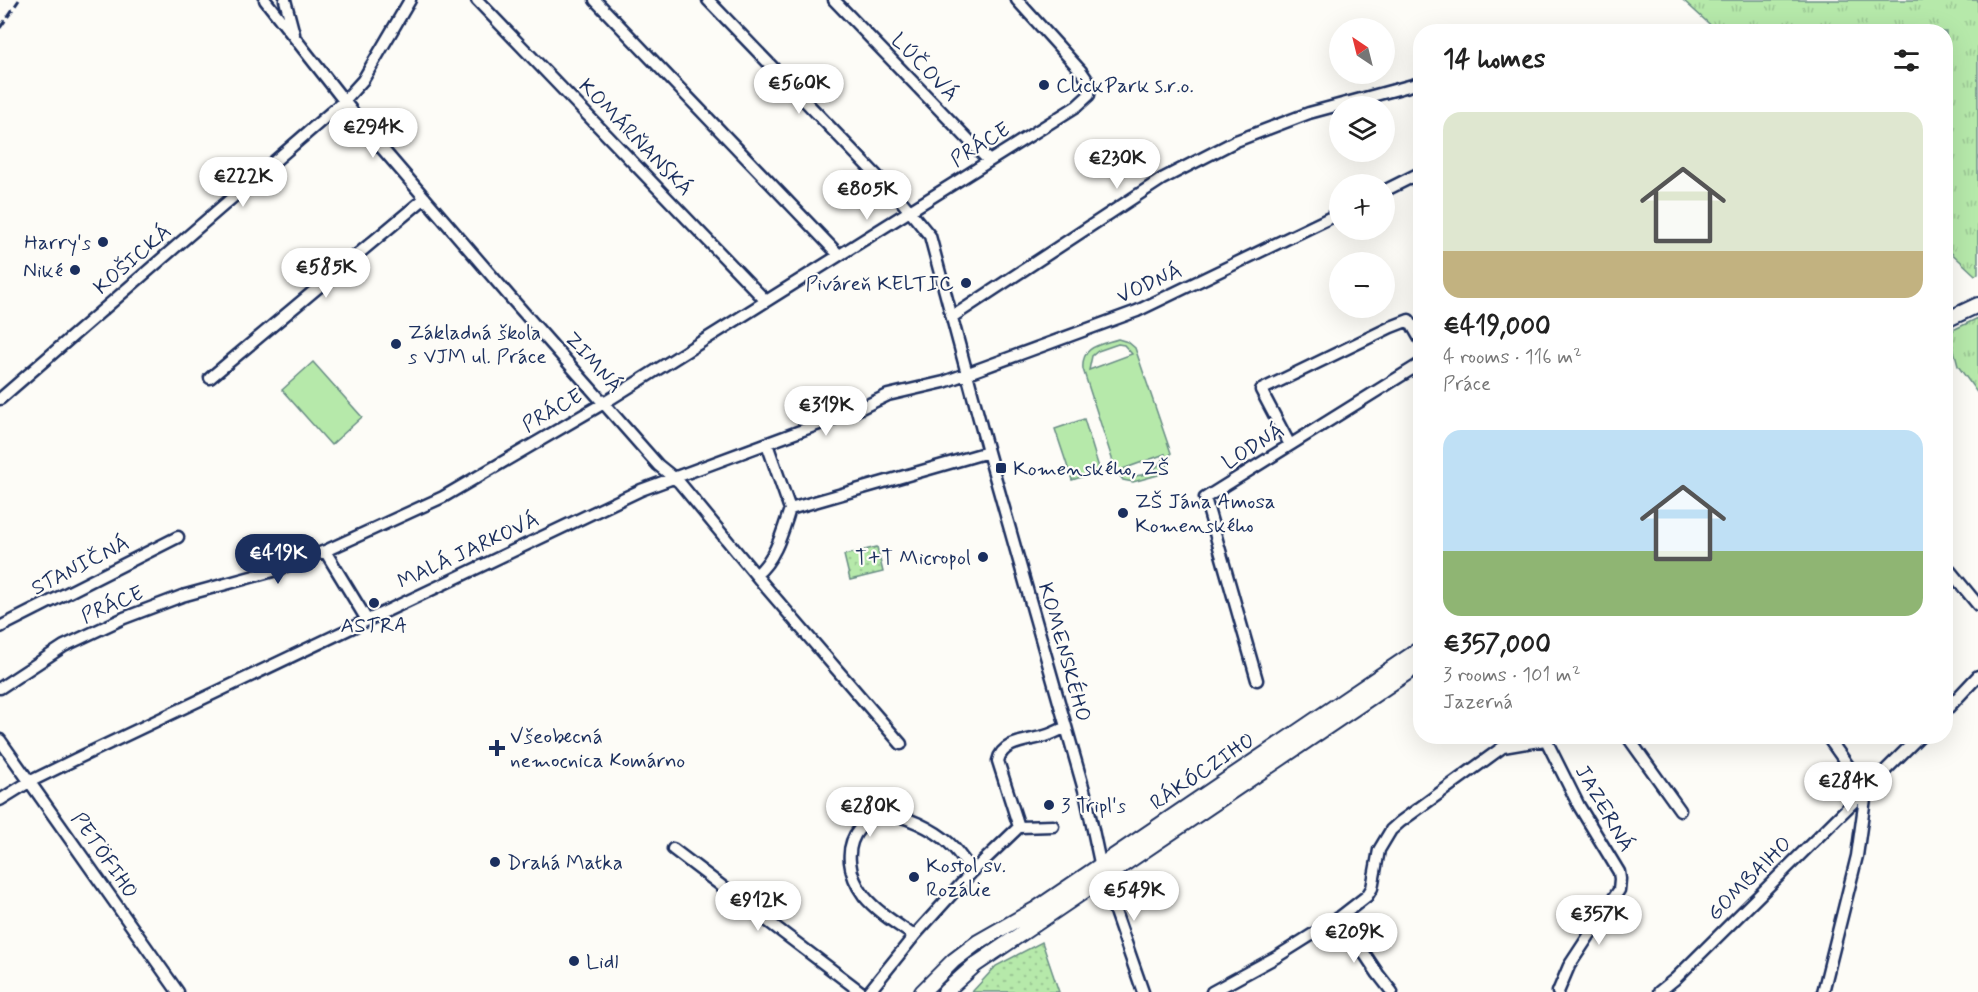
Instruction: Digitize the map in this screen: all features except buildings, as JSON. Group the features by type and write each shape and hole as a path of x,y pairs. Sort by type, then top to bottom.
{"main road":[{"path":"1953,317 1975,306"},
{"name":"RÁKÓCZIHO","path":"945,992 975,964 1102,871 1413,654"},
{"name":"RÁKÓCZIHO","path":"922,992 953,961 978,942 1102,871 1413,669"},
{"path":"909,992 953,961"}],"street":[{"name":"ZIMNÁ","path":"265,0 344,101 425,198 658,465 673,478 901,744"},
{"path":"285,0 296,40"},
{"name":"KOŠICKÁ","path":"0,399 344,101 363,80 410,0"},
{"name":"KOMÁRŇANSKÁ","path":"477,0 766,301"},
{"path":"595,0 839,255"},
{"name":"KOMENSKÉHO","path":"708,0 910,211 930,236 988,452 1088,806 1102,871 1143,992"},
{"name":"LÚČOVÁ","path":"834,0 989,162"},
{"name":"PRÁCE","path":"0,688 64,646 124,618 182,596 273,571 325,551 443,497 604,403 1077,106 1089,95 1089,84 1082,71 1017,0"},
{"path":"952,317 1162,179 1236,141 1309,113 1413,86"},
{"path":"1395,186 1413,176"},
{"path":"210,378 425,198"},
{"name":"VODNÁ","path":"968,373 1146,307 1329,218"},
{"path":"1290,445 1261,390 1391,327 1409,320 1413,327"},
{"name":"LODNÁ","path":"1257,680 1205,498 1413,368"},
{"name":"MALÁ JARKOVÁ","path":"0,800 29,782 641,490 857,410 888,394 944,382 968,373"},
{"path":"756,575 764,568 776,550 790,509 767,444"},
{"path":"790,509 988,452"},
{"name":"STANIČNÁ","path":"0,627 178,537"},
{"path":"325,551 367,620"},
{"path":"1953,575 1978,605"},
{"path":"1953,703 1978,676"},
{"path":"1019,827 998,761 999,756 1008,746 1048,735 1066,727"},
{"name":"PETÖFIHO","path":"0,740 178,992"},
{"path":"1212,992 1278,956 1367,896 1372,888 1379,850 1391,830 1503,747 1518,744"},
{"name":"JAZERNÁ","path":"1550,744 1579,806 1616,867 1620,879 1619,890 1569,966 1558,992"},
{"path":"1633,744 1680,810"},
{"path":"1822,992 1857,856 1866,791 1833,744"},
{"name":"GOMBAIHO","path":"1659,992 1675,979 1912,744"},
{"path":"914,936 869,902 855,880 850,852 852,841 863,824 874,816 883,814 914,822 942,837 972,872"},
{"path":"869,992 914,936 972,872 1019,827 1053,826"},
{"path":"673,849 861,992"},
{"path":"1340,916 1377,974 1392,992"}],"green space":[{"path":"1683,0 1978,0 1978,274 1975,275 1953,255 1953,24 1709,24"},
{"path":"1978,318 1978,394 1958,366 1953,347 1953,330"},
{"path":"1118,339 1128,342 1135,348 1171,453 1167,467 1158,475 1133,482 1123,480 1116,471 1083,369 1083,361 1088,351 1098,345","holes":["1118,344 1124,345 1132,354 1089,370 1092,356 1098,351","1165,454 1159,465 1147,473 1134,476 1123,469"]},
{"path":"313,362 362,417 331,445 282,390"},
{"path":"1084,419 1100,471 1072,480 1055,429"},
{"path":"877,547 883,572 850,580 844,555"},
{"path":"1042,942 1059,992 972,992 996,966"}],"railway":[{"path":"0,28 19,0"}],"place":[{"name":"ClickPark s.r.o.","path":"1044,85"},
{"name":"Harry's","path":"103,242"},
{"name":"Niké","path":"75,270"},
{"name":"Piváreň KELTIC","path":"966,283"},
{"name":"Základná škola s VJM ul. Práce","path":"396,344"},
{"name":"Komenského, ZŠ","path":"1001,468"},
{"name":"ZŠ Jána Amosa Komenského","path":"1123,513"},
{"name":"T+T Micropol","path":"983,557"},
{"name":"ASTRA","path":"374,603"},
{"name":"Všeobecná nemocnica Komárno","path":"497,748"},
{"name":"3 Tripl's","path":"1049,805"},
{"name":"Drahá Matka","path":"495,862"},
{"name":"Kostol sv. Rozálie","path":"914,877"},
{"name":"Lidl","path":"574,961"}]}
